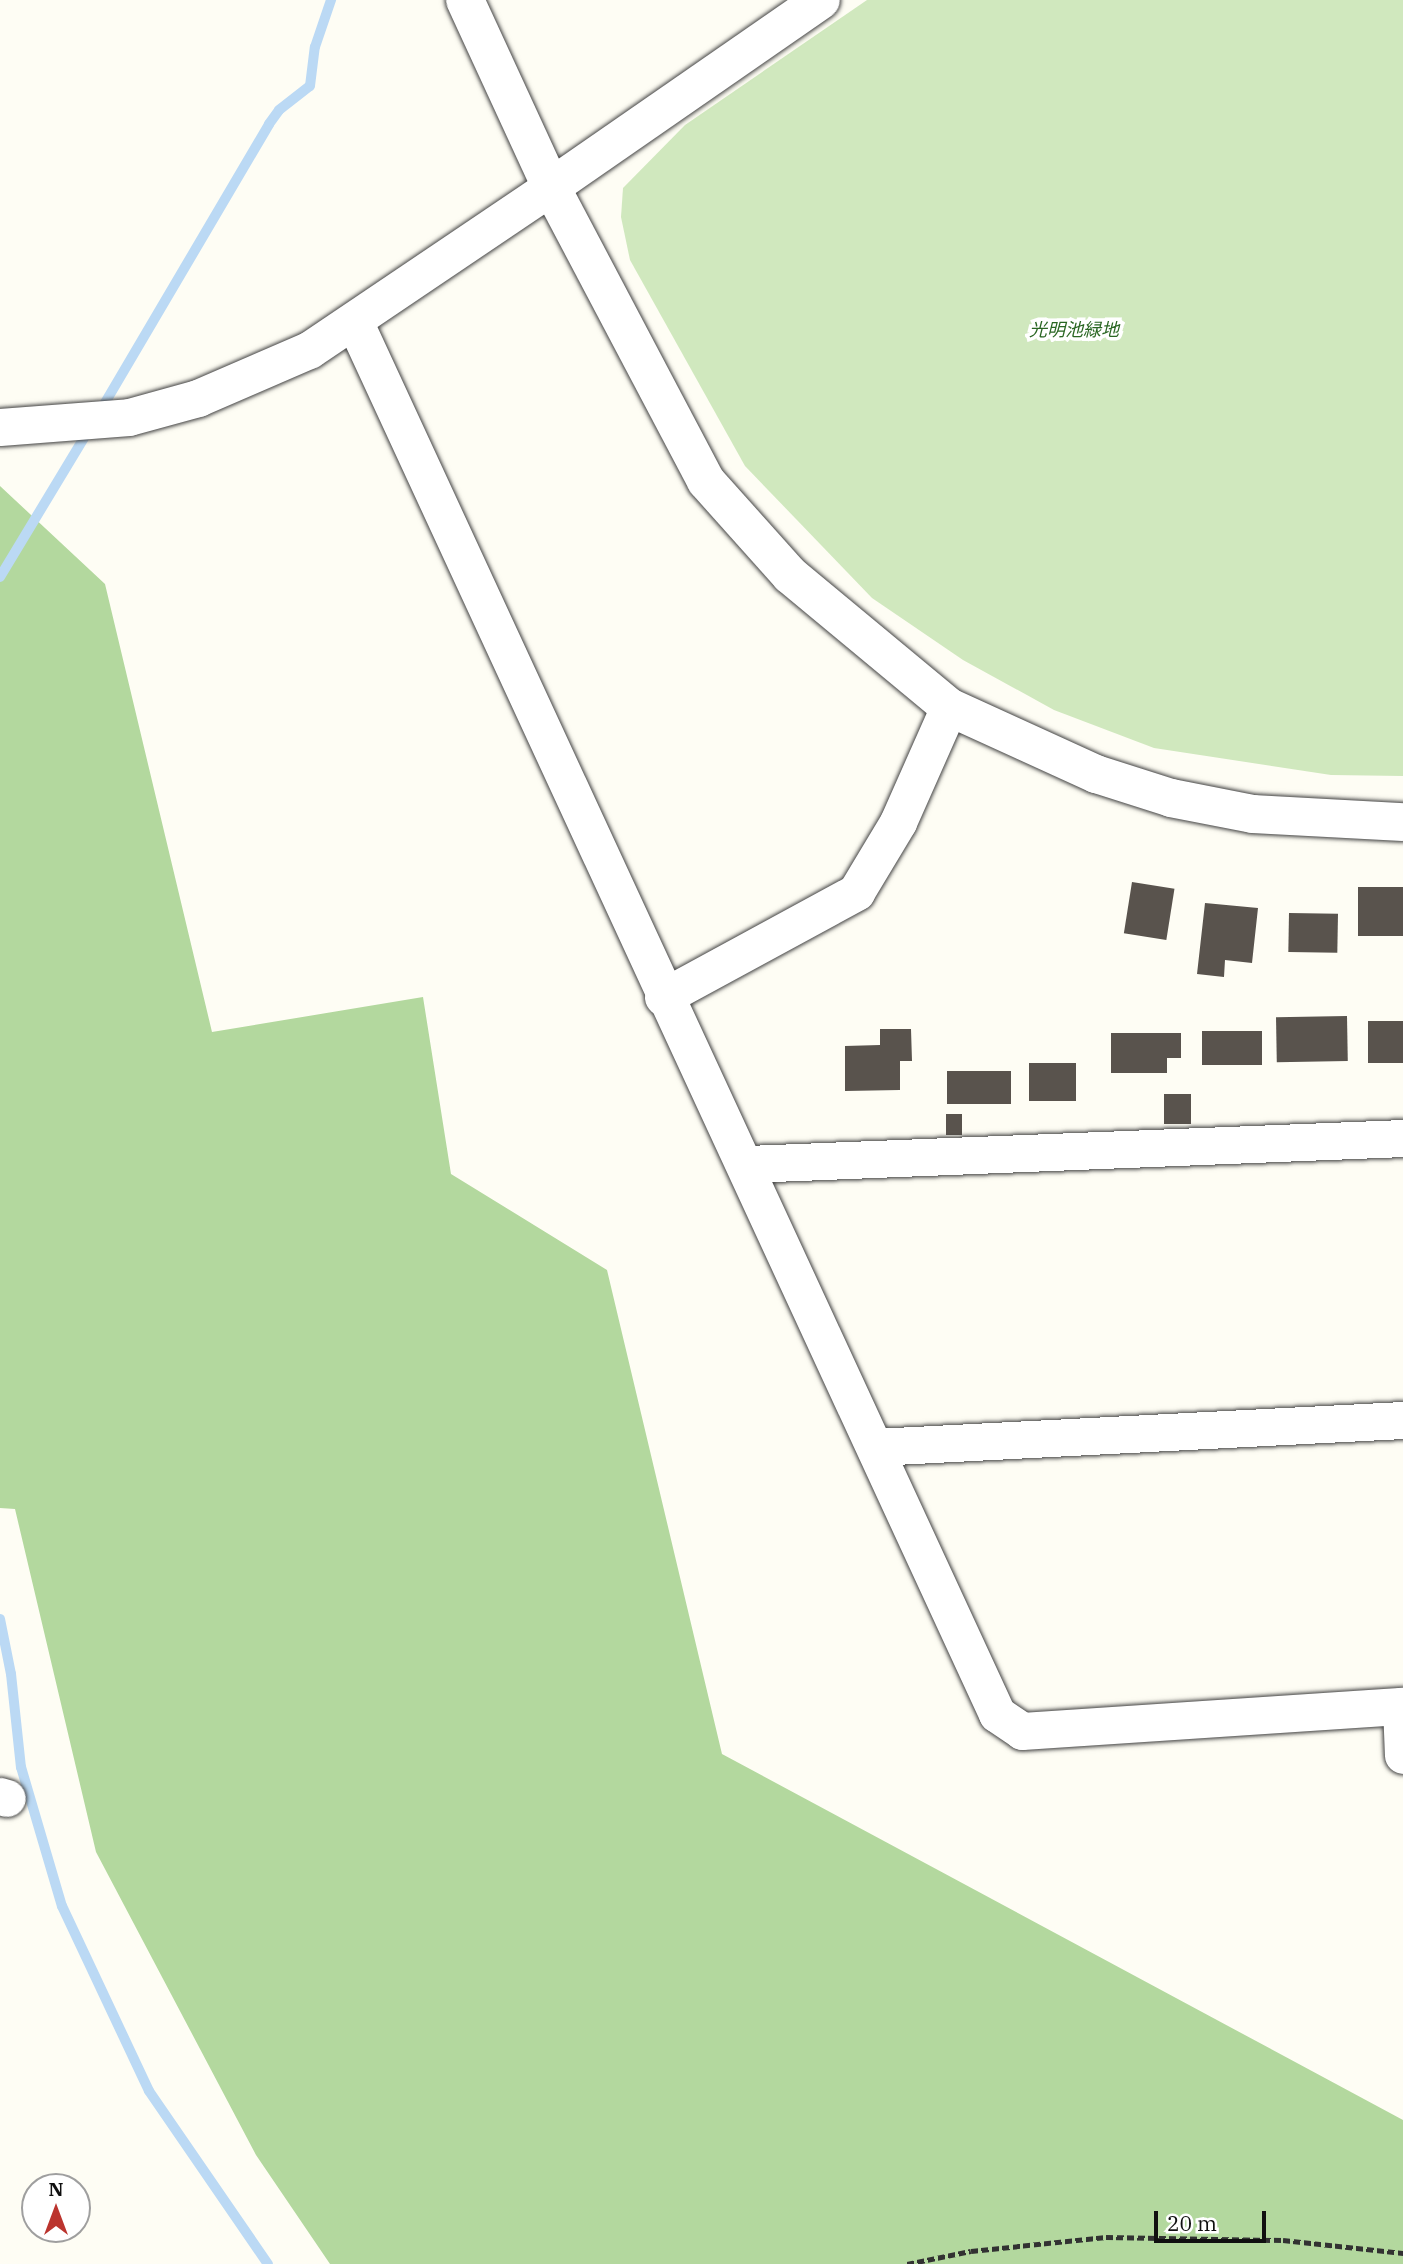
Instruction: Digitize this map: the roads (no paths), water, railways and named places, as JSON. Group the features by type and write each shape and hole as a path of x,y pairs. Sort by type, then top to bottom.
{"street":[{"path":"466,0 551,187 706,481 790,575 949,707 1096,774 1171,798 1253,814 1403,822"},
{"path":"0,427 31,428 129,417 198,398 309,350 355,323 821,0"},
{"path":"355,323 663,997 748,1164 997,1714 1022,1731 1402,1706 1403,1755"},
{"path":"663,997 856,892 898,822 949,707"},
{"path":"748,1164 1403,1138"},
{"path":"875,1447 1403,1420"}],"waterway":[{"path":"99,413 269,124 279,110 310,86 315,47 331,0"},
{"path":"0,577 91,426"},
{"path":"0,1619 11,1674 21,1767 62,1906 149,2091 268,2264"}],"park label":[{"name":"光明池緑地","path":"1074,330"}]}
